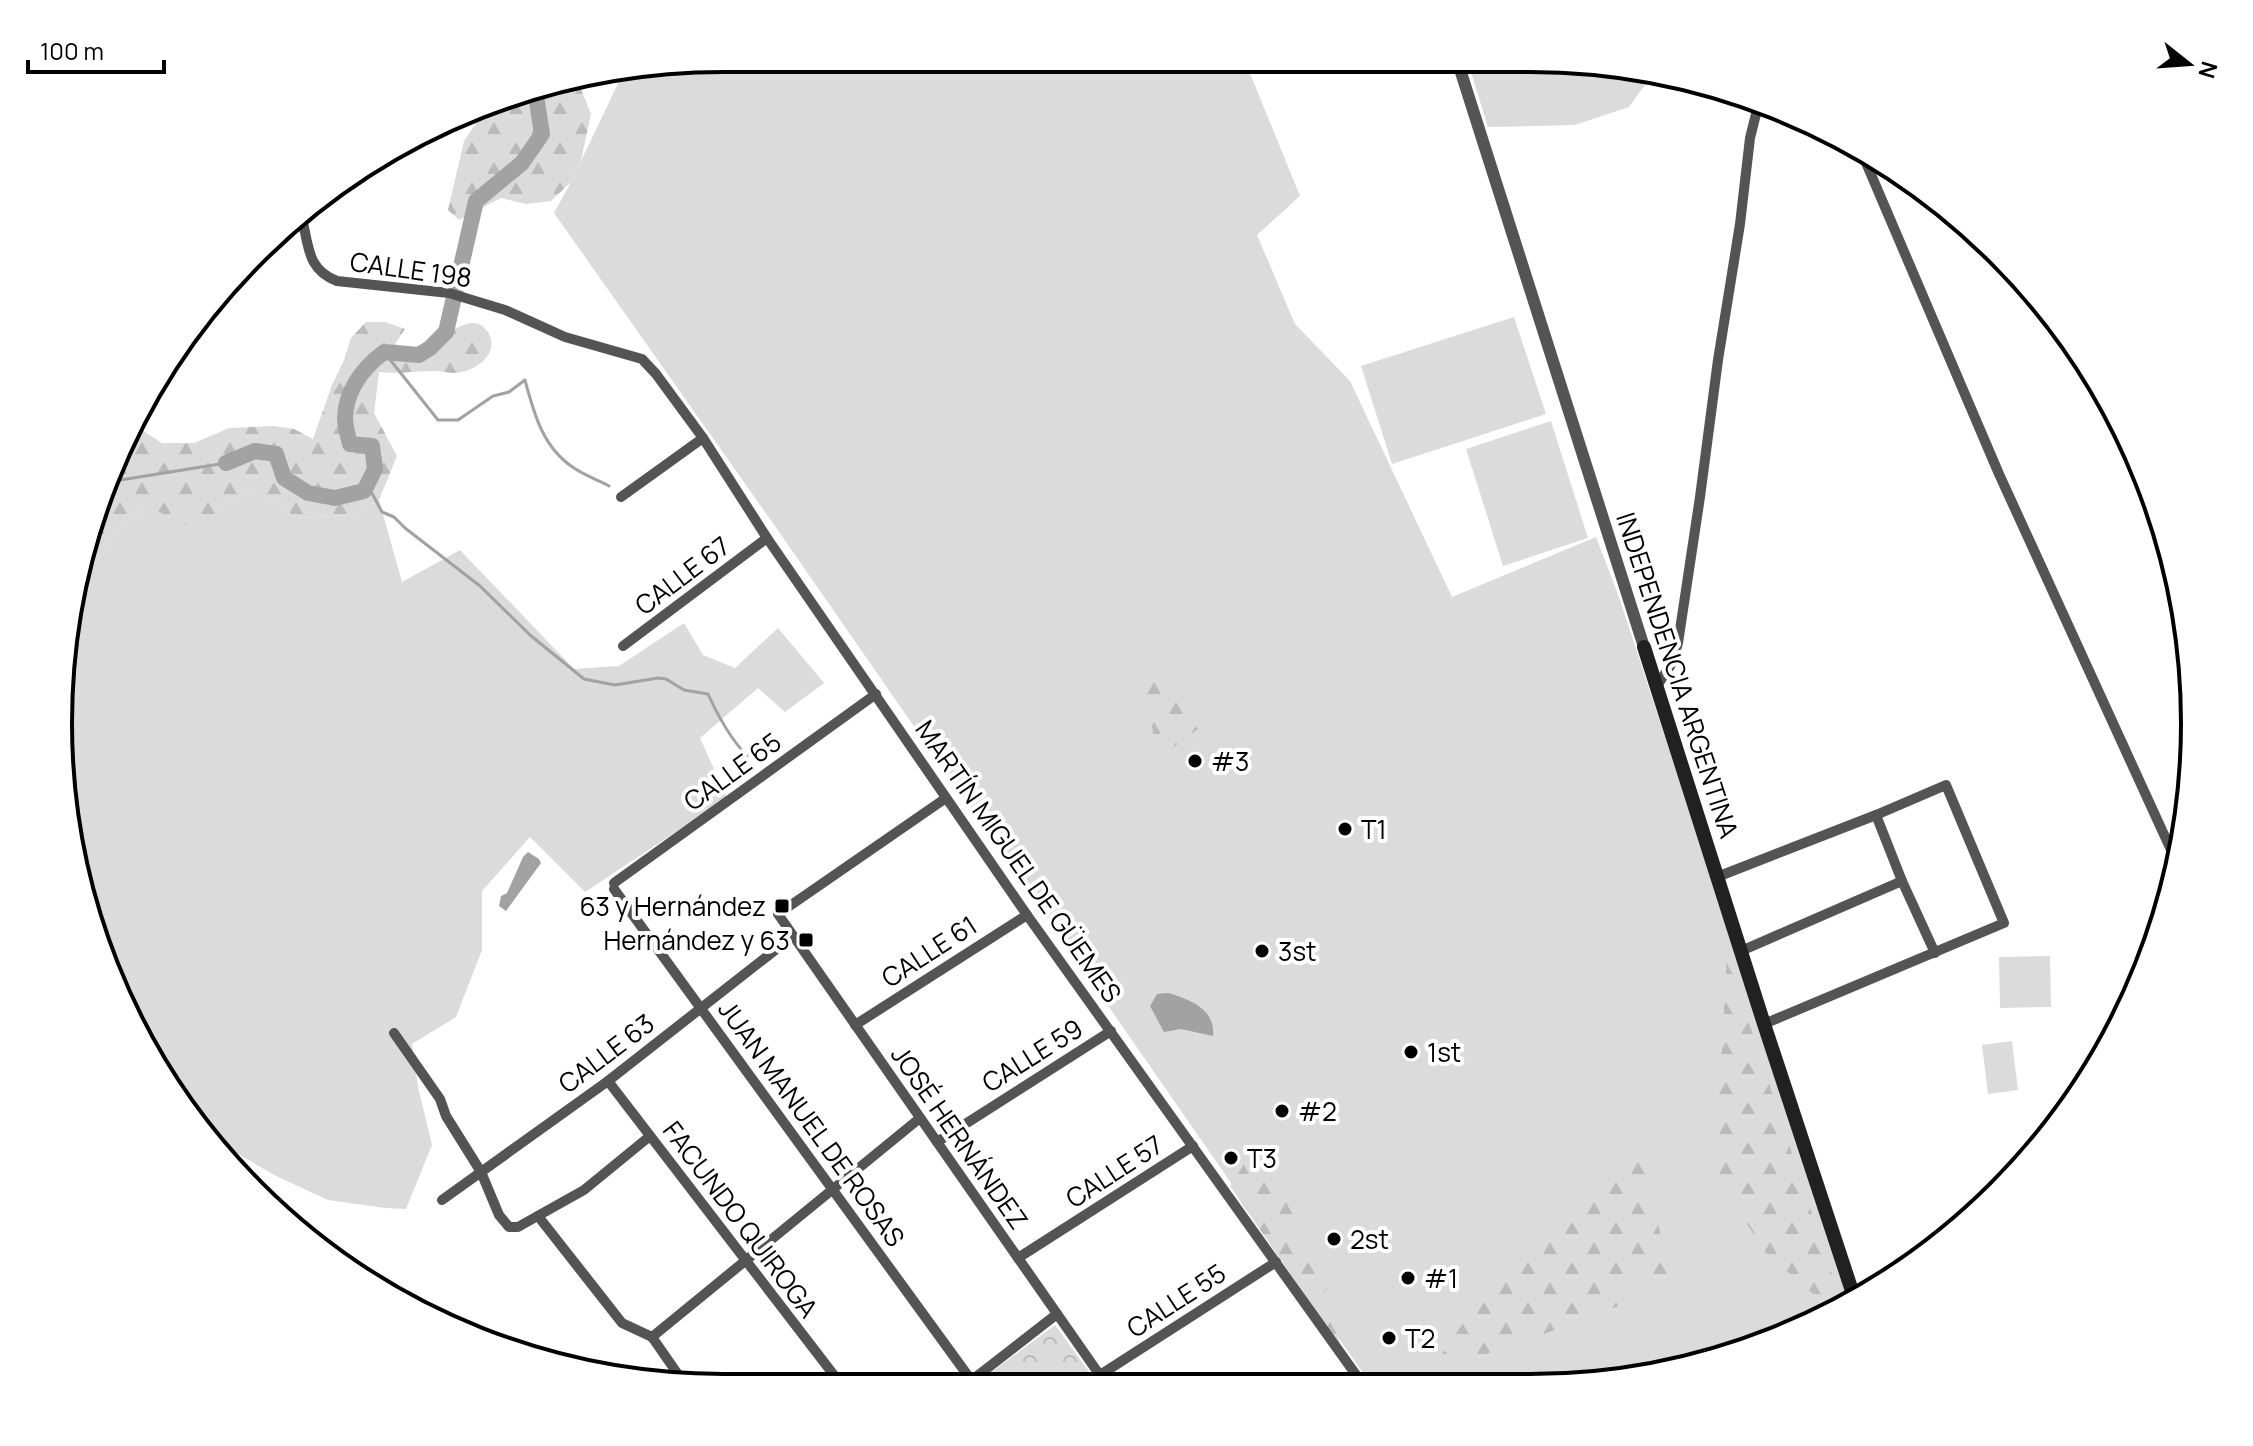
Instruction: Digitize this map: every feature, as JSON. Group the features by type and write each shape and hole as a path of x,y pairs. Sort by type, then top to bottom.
{"main road":[{"name":"INDEPENDENCIA ARGENTINA","path":"1644,647 1851,1289"}],"street":[{"name":"INDEPENDENCIA ARGENTINA","path":"1461,72 1644,647"},
{"path":"1657,686 1672,663 1678,643 1750,138 1756,113"},
{"path":"1868,166 1999,474 2169,845"},
{"name":"CALLE 198","path":"304,226 314,264 323,275 337,281 466,297 505,310 565,337 642,359"},
{"name":"MARTÍN MIGUEL DE GÜEMES","path":"642,359 703,438 767,538 1027,915 1356,1374"},
{"path":"621,497 703,438"},
{"name":"CALLE 67","path":"623,646 767,538"},
{"name":"CALLE 65","path":"614,886 876,694"},
{"path":"1717,877 1946,785 2004,923 1764,1024"},
{"name":"JOSÉ HERNÁNDEZ","path":"946,798 778,914 1099,1374"},
{"path":"1876,815 1935,953"},
{"path":"1741,951 1902,881"},
{"name":"JUAN MANUEL DE ROSAS","path":"614,886 964,1374"},
{"name":"CALLE 61","path":"855,1025 1027,915"},
{"name":"CALLE 63","path":"442,1200 608,1081 793,936"},
{"name":"CALLE 59","path":"937,1142 1111,1031"},
{"path":"394,1033 440,1099 446,1116 481,1172 499,1215 509,1227 518,1227 584,1190 650,1136"},
{"name":"FACUNDO QUIROGA","path":"608,1081 833,1374"},
{"path":"652,1337 920,1118"},
{"name":"CALLE 57","path":"1018,1258 1193,1146"},
{"path":"538,1216 622,1323 652,1337 677,1373"},
{"name":"CALLE 55","path":"1112,1374 1276,1262"},
{"path":"981,1374 1057,1314"}],"green space":[{"path":"723,72 1249,72 1300,196 1257,235 1295,324 1350,381 1452,597 1596,537 1619,597 1847,1292 1739,1339 1657,1361 1573,1373 1364,1374 554,213 619,81 638,78"},
{"path":"1471,72 1573,73 1646,83 1629,107 1575,125 1488,127"},
{"path":"580,88 591,114 581,160 571,182 551,201 526,204 501,198 459,220 448,210 464,141 478,120"},
{"path":"1514,317 1546,414 1392,464 1361,366"},
{"path":"366,322 385,322 405,329 395,344 419,350 455,329 474,323 489,334 491,349 483,361 461,372 379,372 374,413 397,456 379,500 352,515 296,518 270,499 249,493 232,500 217,514 186,524 146,506 115,536 91,567 107,514 142,430 162,443 194,443 229,428 274,426 294,429 313,439 351,338"},
{"path":"1551,421 1588,538 1503,566 1466,449"},
{"path":"249,493 270,499 296,518 352,515 379,500 402,582 460,550 574,669 619,666 684,623 703,655 735,668 778,628 824,683 785,712 758,688 700,738 727,798 585,892 530,837 482,891 482,950 456,1017 412,1044 418,1087 432,1145 406,1209 328,1200 276,1176 233,1151 182,1085 139,1011 94,891 78,808 72,723 78,638 91,567 115,536 146,506 160,511 217,514 232,500"},
{"path":"1135,651 1198,729 1159,758"},
{"path":"1727,956 1839,1296 1824,1304 1766,1253 1715,1175"},
{"path":"2050,956 2051,1007 2000,1008 1999,957"},
{"path":"2012,1041 2018,1090 1988,1094 1982,1045"},
{"path":"1250,1140 1256,1141 1262,1151 1270,1150 1275,1168 1272,1181 1290,1203 1288,1206 1294,1216 1286,1231 1291,1241 1297,1236 1304,1239 1318,1258 1327,1289 1324,1293 1330,1302 1341,1348 1230,1186 1243,1166 1244,1150"},
{"path":"1643,1152 1675,1303 1635,1264 1619,1306 1430,1372 1488,1286"},
{"path":"1055,1325 1091,1374 989,1374"}],"shaded area":[{"path":"528,852 541,863 506,911 499,906 501,896 507,893"},
{"path":"1168,993 1192,1002 1206,1012 1213,1027 1213,1036 1181,1029 1164,1032 1150,1006 1157,994"}],"waterway":[{"path":"226,463 255,451 276,454 284,478 308,493 335,498 364,491 375,469 372,446 350,444 345,418 352,389 369,365 384,352 419,355 446,332 476,201 522,163 542,134 537,100"},
{"path":"384,352 438,420 458,420 493,396 509,392 525,380 536,418 555,451 574,468 609,486"},
{"path":"120,480 226,463"},
{"path":"367,484 382,512 394,517 480,586 530,635 584,679 615,685 658,678 666,679 684,690 708,694 735,742 747,756"}],"place":[{"name":"#3","path":"1195,761"},
{"name":"T1","path":"1345,829"},
{"name":"63 y Hernández","path":"782,906"},
{"name":"Hernández y 63","path":"806,940"},
{"name":"3st","path":"1262,951"},
{"name":"1st","path":"1411,1052"},
{"name":"#2","path":"1282,1111"},
{"name":"T3","path":"1231,1158"},
{"name":"2st","path":"1334,1239"},
{"name":"#1","path":"1408,1278"},
{"name":"T2","path":"1389,1338"}]}
